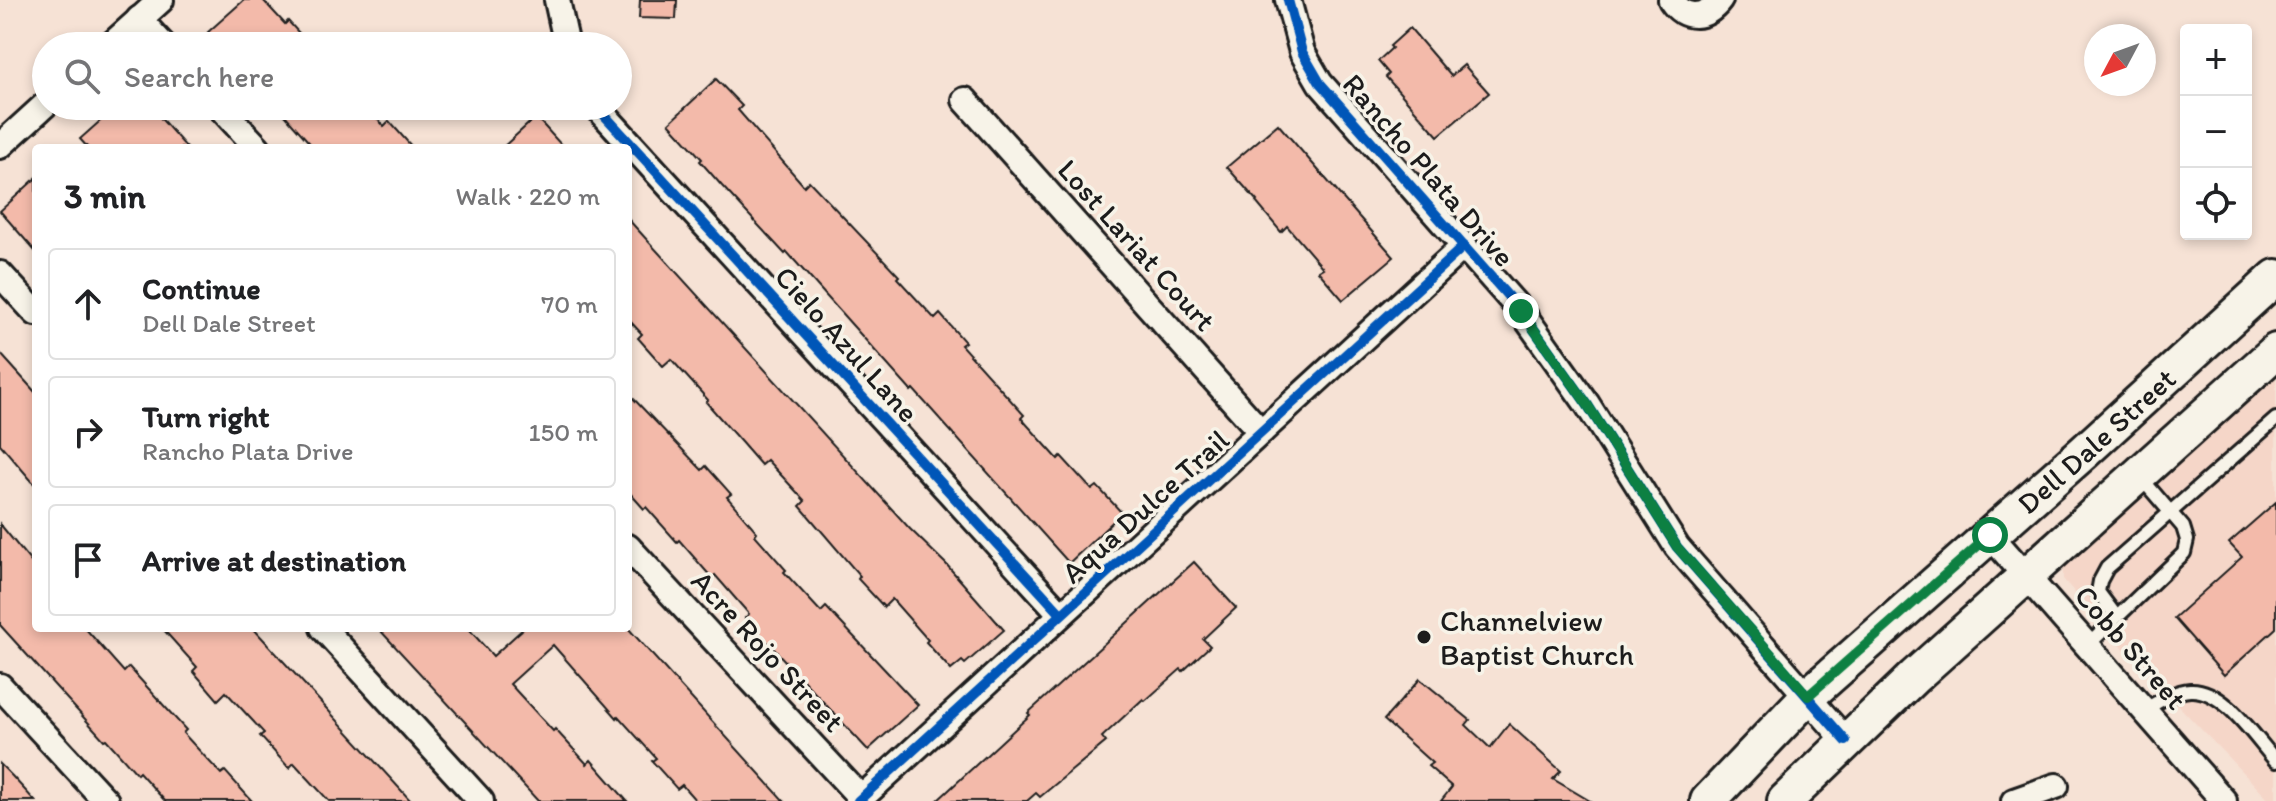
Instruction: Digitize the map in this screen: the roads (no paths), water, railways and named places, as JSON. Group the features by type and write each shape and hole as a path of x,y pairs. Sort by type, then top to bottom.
{"main road":[{"name":"Dell Dale Street","path":"1708,801 1808,696 2276,277"},
{"name":"Dell Dale Street","path":"1785,801 1915,676 2276,351"}],"street":[{"path":"125,32 161,0"},
{"path":"557,0 564,32"},
{"name":"Rancho Plata Drive","path":"1288,0 1302,52 1320,83 1521,311 1587,404 1677,547 1846,741"},
{"path":"1671,0 1682,12 1700,16 1720,0"},
{"path":"139,19 151,32"},
{"name":"Lost Lariat Court","path":"965,100 1261,432"},
{"path":"0,146 32,117"},
{"path":"232,120 254,144"},
{"name":"Cielo Azul Lane","path":"609,120 631,144"},
{"name":"Cielo Azul Lane","path":"632,145 1061,614"},
{"name":"Aqua Dulce Trail","path":"859,800 1464,246"},
{"path":"0,274 32,309"},
{"name":"Cobb Street","path":"1990,535 2224,801"},
{"name":"Acre Rojo Street","path":"632,551 859,800"},
{"path":"327,632 481,801"},
{"path":"0,686 106,801"},
{"path":"2014,801 2056,786"}],"lane":[{"path":"2116,616 2098,592 2107,568 2276,419"},
{"path":"2087,646 2184,553 2187,540 2183,527 2138,475"},
{"path":"2144,710 2174,694 2189,690 2205,691 2222,700 2276,761"}],"place":[{"name":"Channelview Baptist Church","path":"1424,637"}]}
